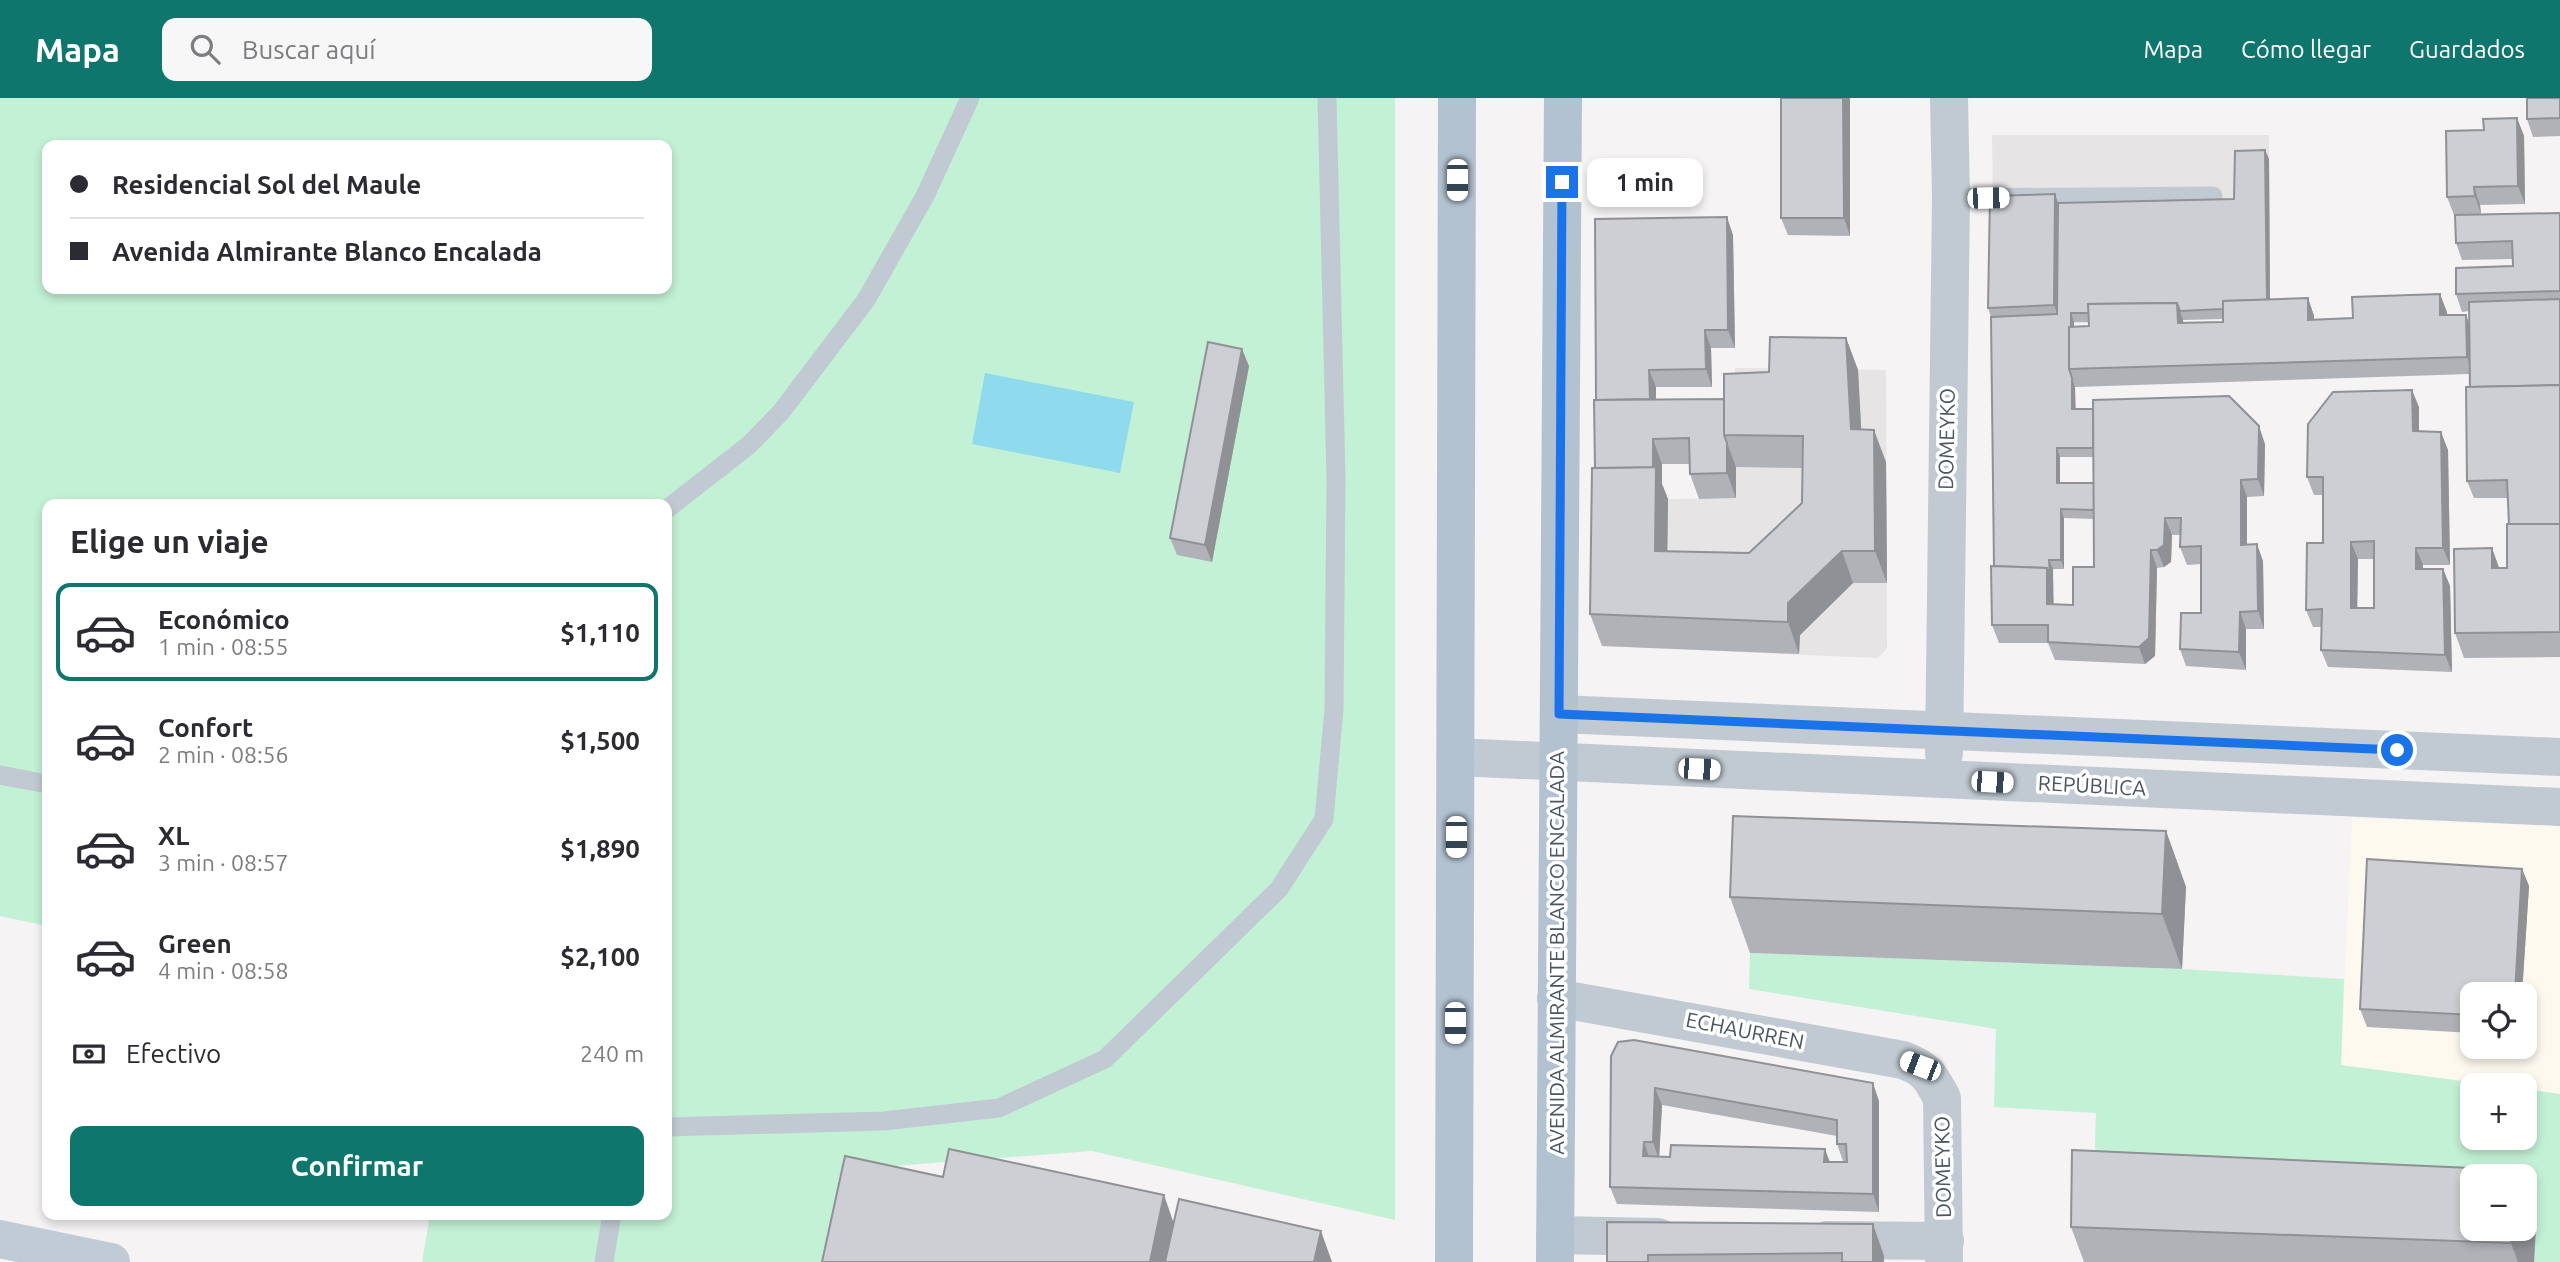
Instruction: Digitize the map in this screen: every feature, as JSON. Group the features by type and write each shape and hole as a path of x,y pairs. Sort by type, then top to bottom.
{"main road":[{"path":"1454,1262 1457,98"},
{"name":"AVENIDA ALMIRANTE BLANCO ENCALADA","path":"1555,1249 1563,98"},
{"path":"0,1239 111,1262"}],"street":[{"name":"DOMEYKO","path":"1944,780 1951,198 1949,98"},
{"path":"1559,714 2560,757"},
{"name":"REPÚBLICA","path":"1456,757 2560,807"},
{"name":"ECHAURREN","path":"1556,998 1903,1060 1920,1066 1930,1076"},
{"name":"DOMEYKO","path":"1930,1076 1942,1098 1944,1252"},
{"path":"1555,1249 1698,1238"},
{"path":"1792,1239 1944,1252"}],"lane":[{"path":"672,505 749,445 781,412 858,311 925,197 970,98"},
{"path":"672,1127 884,1121 999,1108 1105,1059 1279,889 1324,819 1334,709 1336,479 1326,99"},
{"path":"1951,198 2213,195"},
{"path":"0,775 42,783"},
{"path":"604,1262 611,1220"}],"shaded area":[{"path":"1992,135 2269,135 2270,317 1995,326"},
{"path":"1735,368 1886,370 1887,648 1878,658 1602,646 1604,500 1736,498"},
{"path":"2352,818 2560,826 2560,1094 2537,1091 2537,1073 2460,1073 2460,1081 2341,1066"}],"green space":[{"path":"0,98 1395,98 1395,1220 1092,1151 841,1170 823,1262 422,1262 429,1220 672,1220 672,499 42,499 42,925 0,916"},
{"path":"1750,953 2182,969 2344,979 2341,1065 2460,1081 2460,1150 2537,1150 2537,1091 2560,1094 2560,1262 2534,1262 2537,1241 2537,1164 2460,1164 2460,1177 2093,1206 2096,1113 1994,1107 1996,1029 1749,989"}],"water":[{"path":"985,373 1134,402 1120,473 972,444"}],"building":[{"path":"1781,98 1843,98 1844,218 1781,218"},
{"path":"2527,98 2560,98 2560,118 2527,119"},
{"path":"2517,118 2518,186 2474,187 2475,196 2447,197 2446,131 2484,130 2483,119"},
{"path":"2265,150 2267,300 2223,301 2223,309 2180,311 2177,303 2088,304 2089,313 2071,313 2069,369 2072,378 2072,409 2093,409 2093,448 2057,448 2057,483 2094,483 2094,510 2061,509 2061,560 2049,560 2050,576 2047,568 1994,566 1991,317 2057,314 2058,203 2234,199 2235,151"},
{"path":"2055,194 2054,305 1988,308 1990,196"},
{"path":"2560,213 2560,291 2456,294 2456,268 2513,266 2512,241 2456,243 2455,215"},
{"path":"1727,217 1728,330 1705,330 1706,369 1649,370 1650,399 1596,400 1595,219"},
{"path":"2440,294 2440,315 2466,315 2467,357 2069,369 2069,327 2089,326 2088,304 2177,303 2178,323 2223,322 2223,301 2308,298 2308,320 2353,318 2352,297"},
{"path":"2560,299 2560,385 2470,387 2469,302"},
{"path":"1770,337 1846,338 1851,429 1874,430 1875,551 1842,551 1788,603 1788,622 1590,614 1592,468 1656,467 1655,551 1749,553 1802,503 1803,436 1724,435 1724,374 1769,372"},
{"path":"1208,342 1242,349 1205,545 1170,538"},
{"path":"2560,385 2560,524 2509,524 2507,480 2467,481 2466,387"},
{"path":"2412,390 2413,431 2441,432 2443,548 2416,548 2416,569 2443,569 2445,655 2321,650 2322,609 2306,610 2307,543 2323,543 2323,477 2307,477 2308,424 2333,392","holes":["2374,541 2374,608 2351,608 2351,542"]},
{"path":"2229,396 2259,426 2258,479 2241,480 2241,545 2257,544 2258,611 2240,612 2239,652 2180,649 2181,613 2201,613 2201,546 2180,547 2181,518 2165,518 2164,545 2157,550 2151,550 2149,638 2139,647 2048,642 2048,625 1992,625 1991,566 2047,568 2047,604 2073,605 2073,567 2094,567 2093,400"},
{"path":"1724,399 1727,473 1690,474 1689,438 1653,439 1653,467 1595,468 1594,400"},
{"path":"2507,524 2560,524 2560,632 2455,633 2454,549 2492,548 2492,568 2507,568"},
{"path":"1733,816 2166,831 2162,914 1730,897"},
{"path":"2367,859 2522,869 2516,982 2460,982 2460,1014 2360,1009"},
{"path":"1634,1040 1873,1083 1873,1194 1610,1187 1611,1056 1618,1042","holes":["1655,1088 1837,1120 1837,1144 1846,1144 1847,1162 1824,1162 1825,1149 1671,1145 1670,1157 1643,1156 1644,1142 1653,1142"]},
{"path":"949,1149 1164,1195 1150,1262 822,1262 845,1156 943,1177"},
{"path":"2072,1150 2460,1167 2460,1241 2511,1241 2511,1243 2071,1227"},
{"path":"1179,1199 1321,1231 1314,1262 1165,1262"},
{"path":"1607,1222 1873,1224 1873,1262 1842,1262 1842,1253 1648,1255 1648,1262 1607,1262"}],"route":[{"path":"1562,182 1559,714 2397,750"}]}
